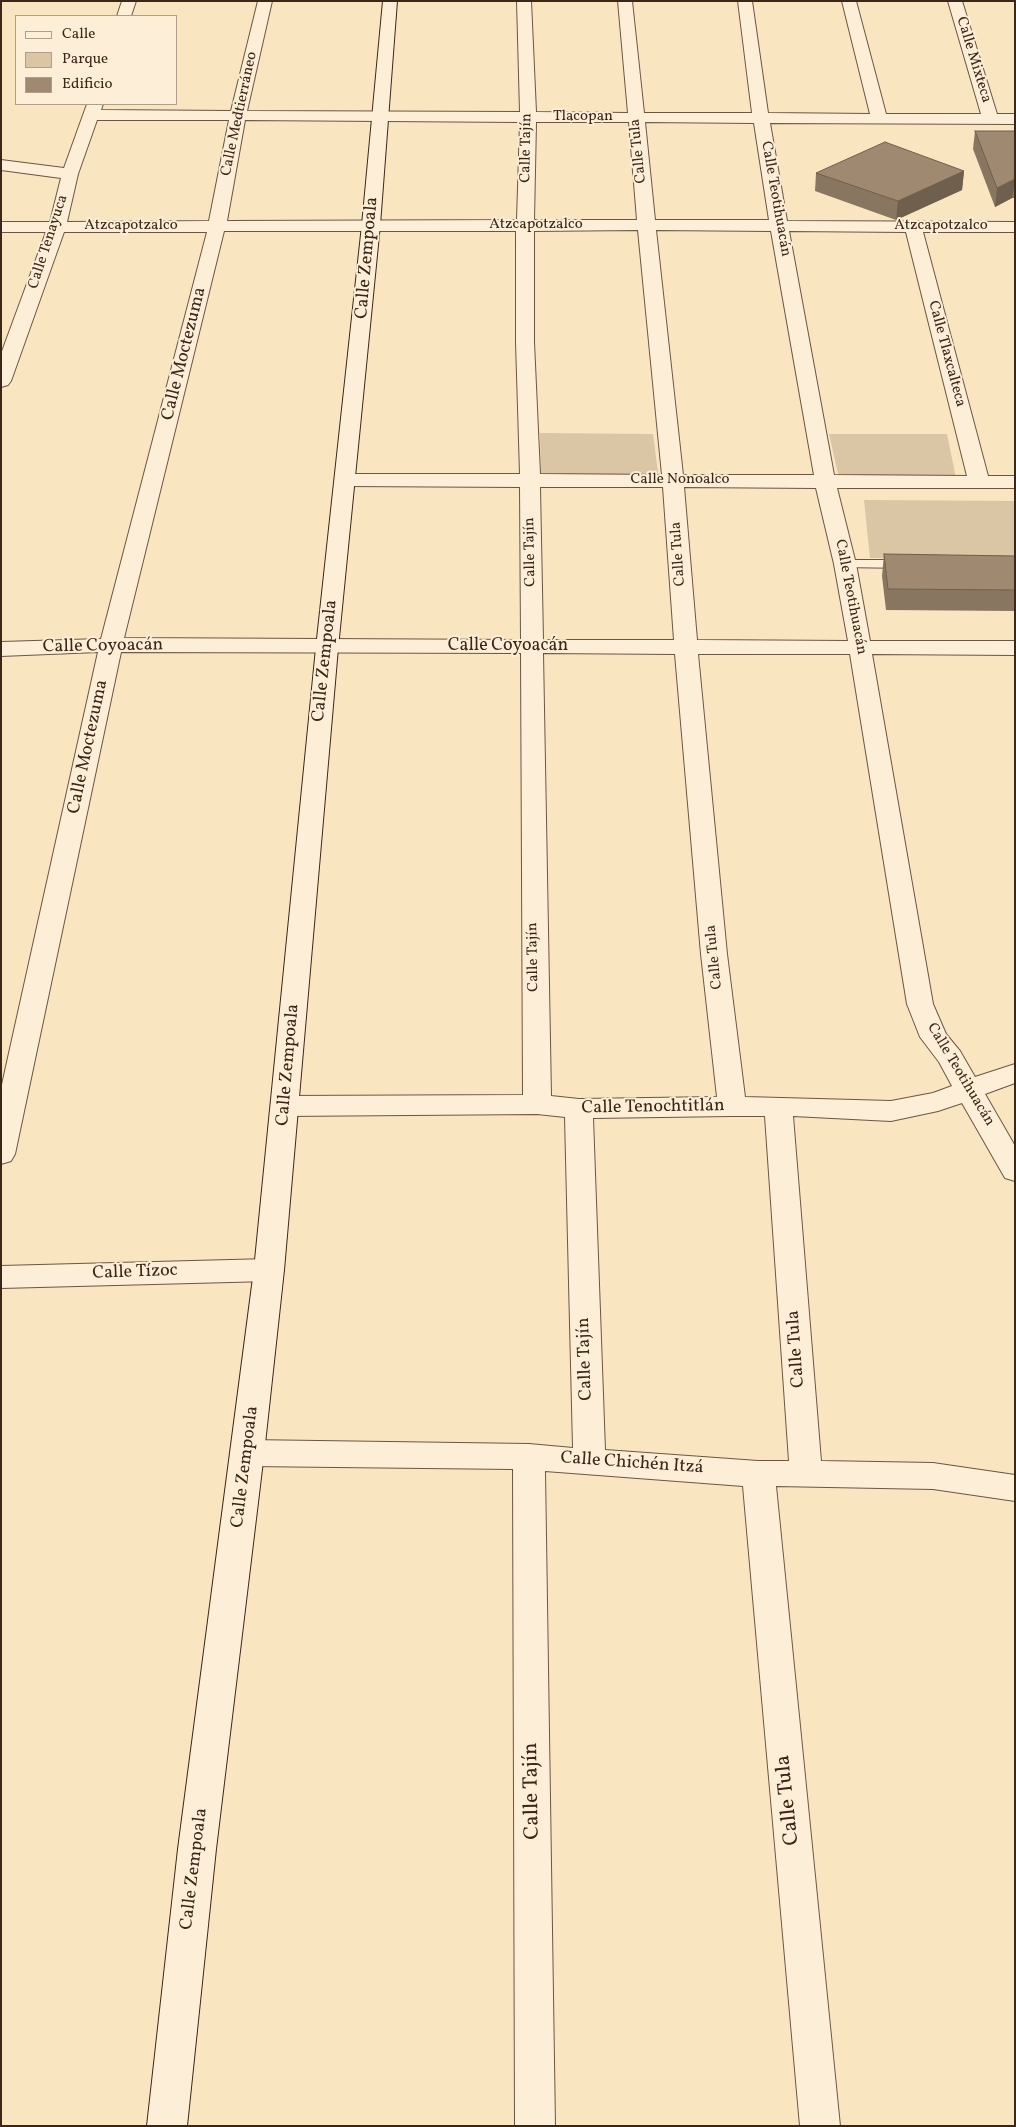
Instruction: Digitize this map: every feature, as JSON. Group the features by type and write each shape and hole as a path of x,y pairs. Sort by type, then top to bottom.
{"street":[{"path":"124,15 129,1"},
{"name":"Calle Medtierráneo","path":"217,226 238,116 265,1"},
{"name":"Calle Zempoala","path":"167,2126 197,1849 248,1453 269,1270 327,648 346,480 371,225 390,1"},
{"name":"Calle Tajín","path":"524,1 528,117 525,225 525,342 530,479 537,1104"},
{"name":"Calle Tula","path":"625,1 673,480 714,954 732,1106"},
{"name":"Calle Teotihuacán","path":"745,1 761,119 779,226 825,481 845,564 920,1004 934,1037 950,1057 968,1091 994,1131 1015,1171"},
{"path":"849,1 878,118"},
{"name":"Calle Mixteca","path":"955,1 990,118"},
{"name":"Tlacopan","path":"93,110 238,116 380,118 1015,119"},
{"name":"Calle Tenayuca","path":"1,381 57,226 70,174 93,110"},
{"path":"1,165 70,174"},
{"name":"Atzcapotzalco","path":"1,227 371,225 1015,226"},
{"name":"Calle Moctezuma","path":"1,1154 111,646 217,226"},
{"name":"Calle Tlaxcalteca","path":"912,226 979,481"},
{"name":"Calle Nonoalco","path":"346,480 530,479 1015,482"},
{"name":"Calle Coyoacán","path":"1,649 111,646 327,648 686,646 1015,648"},
{"name":"Calle Tenochtitlán","path":"285,1106 537,1104 579,1110 778,1106 891,1111 919,1107 1015,1073"},
{"name":"Calle Tula","path":"778,1106 806,1473"},
{"name":"Calle Tajín","path":"579,1110 589,1460"},
{"name":"Calle Tízoc","path":"1,1277 269,1270"},
{"name":"Calle Chichén Itzá","path":"248,1453 529,1457 758,1474 806,1473 933,1476 1015,1488"},
{"name":"Calle Tajín","path":"529,1457 535,2126"},
{"name":"Calle Tula","path":"758,1474 820,2126"}],"lane":[{"path":"845,564 925,564"}],"green space":[{"path":"540,433 653,434 659,480 541,478"},
{"path":"829,434 947,434 956,478 839,478"},
{"path":"864,500 1015,501 1015,559 870,558"}],"building":[{"path":"975,131 1015,131 1015,179 997,188"},
{"path":"885,142 964,171 898,201 816,173"},
{"path":"884,554 1015,556 1015,590 888,589"}]}
